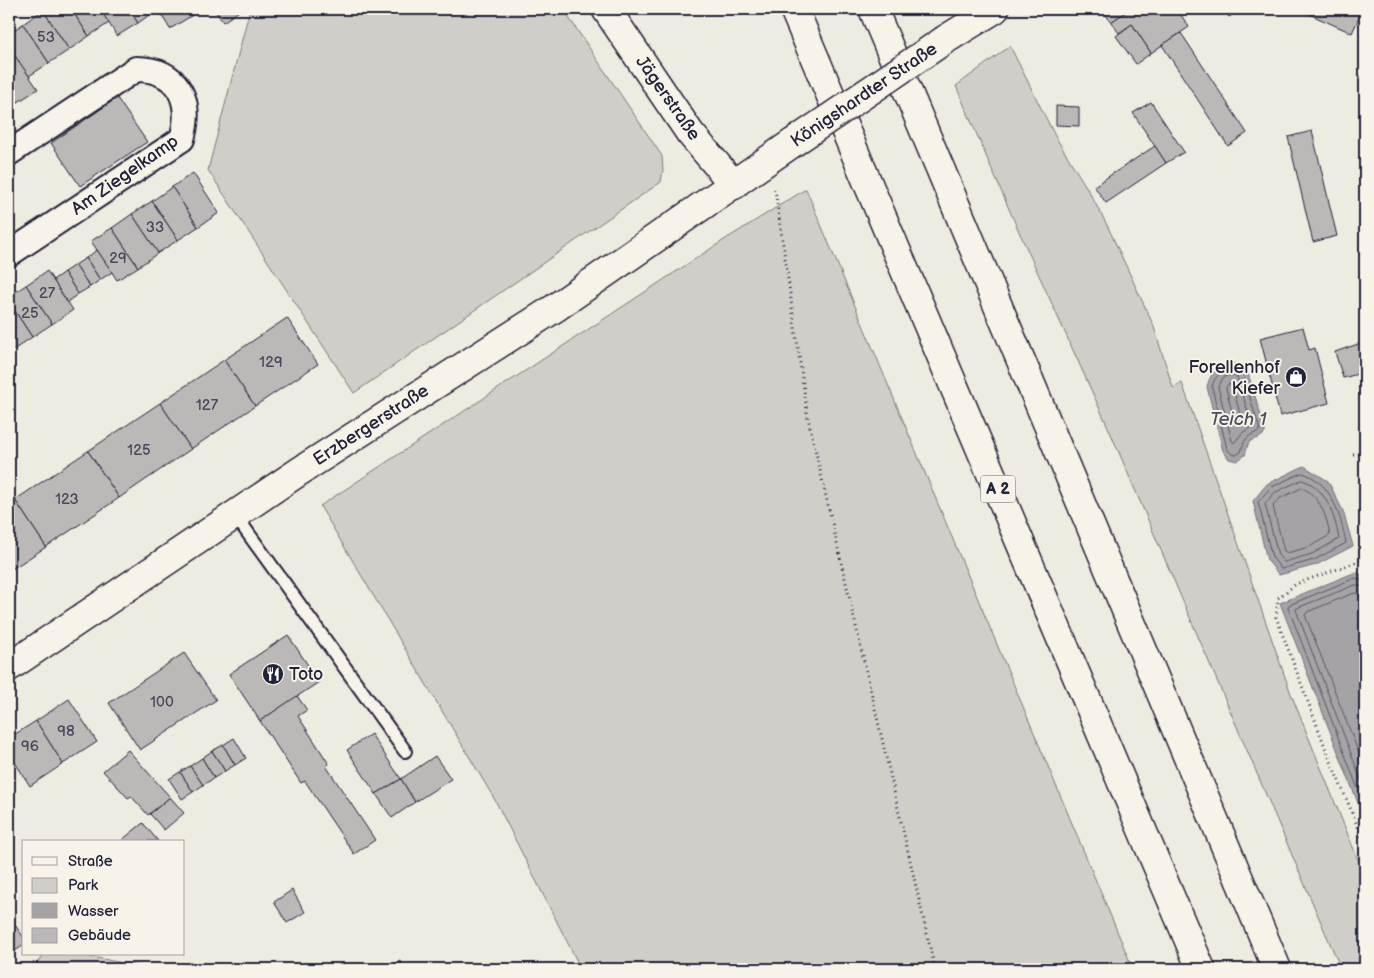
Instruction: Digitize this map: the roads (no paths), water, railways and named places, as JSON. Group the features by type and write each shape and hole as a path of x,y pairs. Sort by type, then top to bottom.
{"main road":[{"name":"Jägerstraße","path":"606,9 690,133 734,185"},
{"name":"A 2","path":"794,9 1201,969"},
{"path":"873,9 1277,969"},
{"name":"Königshardter Straße","path":"734,185 946,39 995,9"},
{"name":"Erzbergerstraße","path":"9,667 324,455 555,308 734,185"}],"street":[{"name":"Am Ziegelkamp","path":"9,153 136,69 151,69 161,73 180,90 186,102 186,127 182,139 9,254"}],"lane":[{"path":"235,515 405,751"}],"water":[{"name":"Teich 1","path":"1228,364 1246,367 1265,429 1265,433 1251,441 1245,455 1237,461 1229,459 1223,451 1207,387 1214,372"},
{"path":"1304,466 1328,481 1343,511 1353,546 1316,565 1279,575 1267,560 1253,501 1267,484"},
{"path":"1356,572 1365,577 1365,821 1280,603"}],"place":[{"name":"Forellenhof Kiefer","path":"1296,377"},
{"name":"Toto","path":"273,674"}]}
